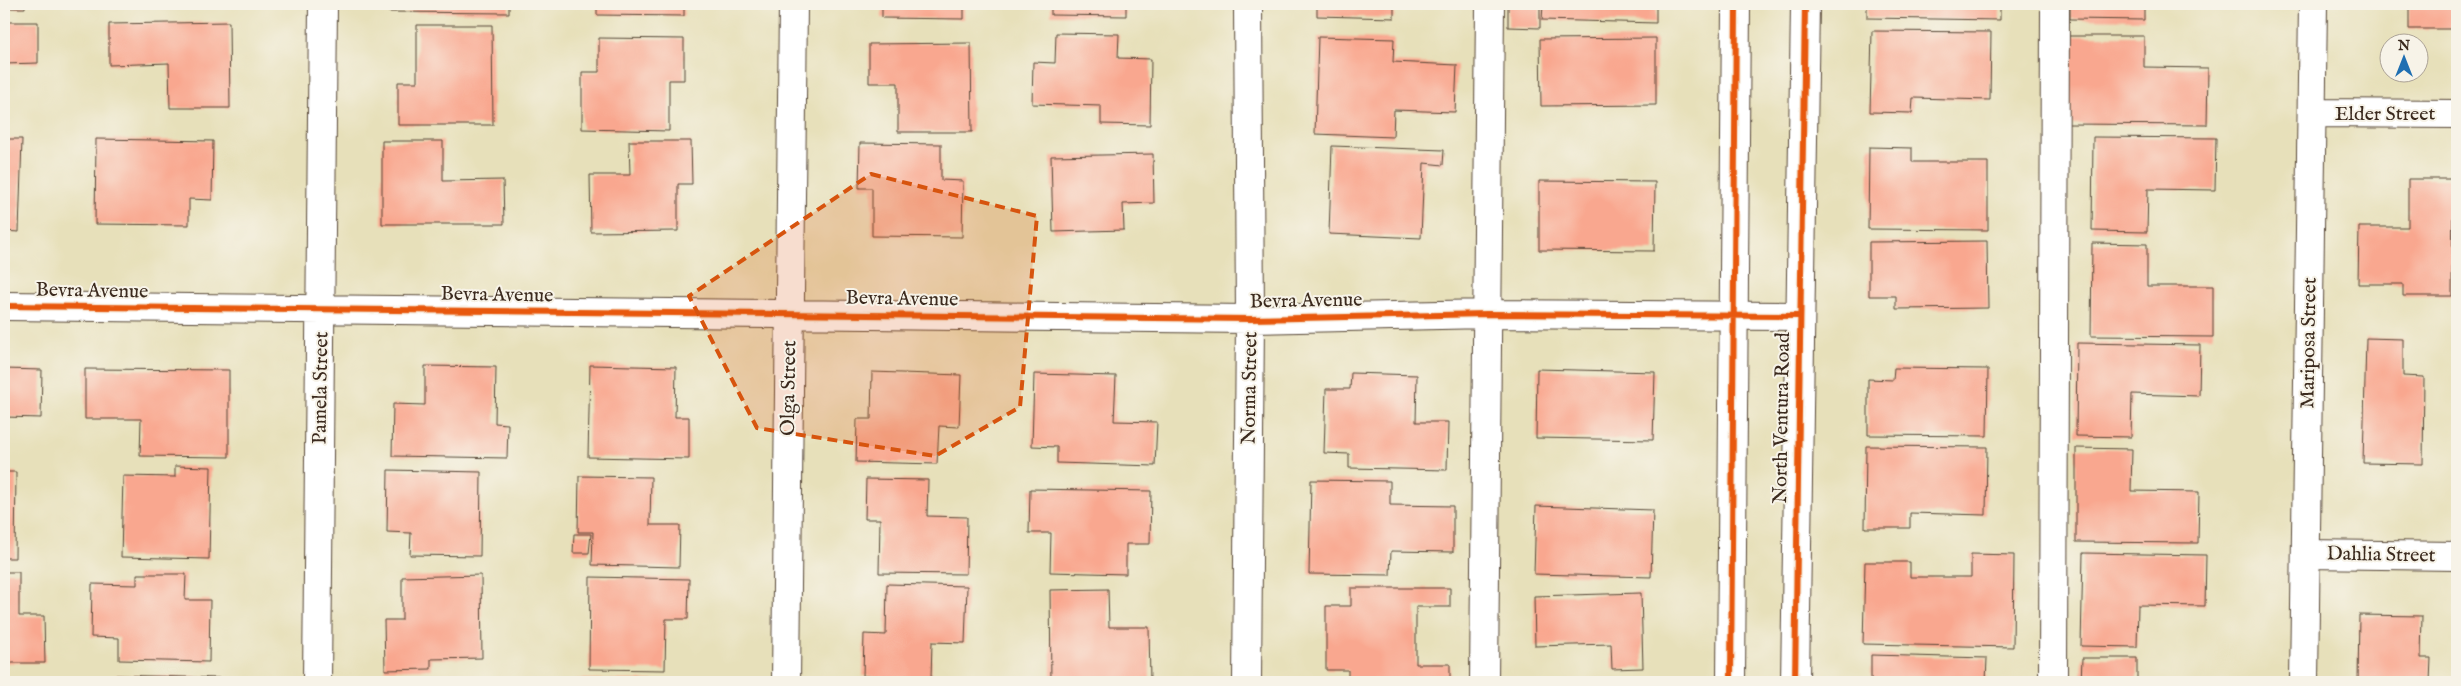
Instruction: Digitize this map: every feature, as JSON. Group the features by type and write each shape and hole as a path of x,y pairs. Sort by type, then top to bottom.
{"street":[{"name":"Pamela Street","path":"317,682 323,4"},
{"name":"Olga Street","path":"786,682 793,4"},
{"name":"Norma Street","path":"1247,682 1250,318 1248,4"},
{"path":"1484,682 1490,4"},
{"path":"1731,682 1736,4"},
{"name":"North Ventura Road","path":"1795,682 1805,4"},
{"path":"2053,682 2055,4"},
{"name":"Mariposa Street","path":"2304,682 2312,4"},
{"name":"Elder Street","path":"2312,113 2457,114"},
{"name":"Bevra Avenue","path":"4,306 1250,318 1487,314 1799,316"},
{"name":"Dahlia Street","path":"2306,554 2457,556"}],"highlighted area":[{"path":"871,174 1037,216 1020,407 935,456 757,428 689,296"}],"building":[{"path":"4,4 25,4 25,8 4,8"},
{"path":"388,4 509,4 509,13 388,12"},
{"path":"597,4 684,4 684,16 597,15"},
{"path":"882,4 964,4 964,19 882,18"},
{"path":"1051,4 1126,4 1126,16 1051,15"},
{"path":"1317,4 1394,4 1394,18 1317,16"},
{"path":"1508,4 1540,4 1540,28 1508,27"},
{"path":"1543,4 1656,4 1656,23 1542,20"},
{"path":"1867,4 2000,4 2000,20 1867,18"},
{"path":"2070,4 2144,4 2144,20 2070,19"},
{"path":"2409,4 2454,4 2453,29 2409,29"},
{"path":"4,22 38,22 38,63 4,64"},
{"path":"229,22 230,108 170,108 169,63 109,65 109,24"},
{"path":"417,25 492,25 493,125 398,125 398,82 417,82"},
{"path":"1872,31 1991,32 1990,100 1913,98 1912,113 1870,112"},
{"path":"1056,33 1119,34 1118,58 1151,59 1150,125 1101,124 1101,106 1032,104 1033,62 1055,63"},
{"path":"2068,36 2144,36 2144,67 2208,68 2207,125 2068,124"},
{"path":"1318,37 1394,39 1393,62 1457,65 1455,112 1394,110 1393,137 1315,134"},
{"path":"599,38 684,39 684,80 669,80 669,131 582,129 582,72 599,72"},
{"path":"1656,38 1656,105 1541,106 1540,39"},
{"path":"971,43 972,132 898,132 898,83 869,83 869,44"},
{"path":"2093,137 2216,138 2215,190 2148,189 2147,232 2092,231"},
{"path":"4,139 22,139 19,232 4,231"},
{"path":"96,139 213,141 212,200 189,199 189,225 95,224"},
{"path":"382,141 443,141 443,181 503,180 504,224 382,224"},
{"path":"629,141 691,141 692,184 678,184 678,231 591,232 590,175 630,175"},
{"path":"860,143 941,144 941,180 963,181 962,237 872,236 872,188 859,188"},
{"path":"1332,146 1444,150 1443,165 1424,163 1421,238 1329,234"},
{"path":"1869,147 1912,148 1912,162 1988,162 1988,230 1868,229"},
{"path":"1153,154 1154,203 1123,204 1124,230 1053,232 1051,156"},
{"path":"2408,179 2453,179 2452,296 2403,296 2403,284 2358,284 2359,227 2408,227"},
{"path":"1539,181 1655,182 1654,251 1539,250"},
{"path":"1987,241 1988,308 1896,309 1896,296 1869,296 1869,242"},
{"path":"2092,243 2147,244 2147,286 2213,286 2213,337 2091,336"},
{"path":"2366,338 2403,339 2403,376 2424,377 2423,464 2363,463"},
{"path":"2077,343 2200,345 2199,396 2132,394 2131,437 2076,436"},
{"path":"590,365 676,367 675,417 689,417 689,459 588,457"},
{"path":"425,366 496,367 495,423 508,424 507,458 392,456 393,404 425,405"},
{"path":"1894,368 1988,369 1987,436 1868,435 1868,379 1893,380"},
{"path":"4,369 42,370 41,418 4,417"},
{"path":"85,369 229,370 229,457 140,456 141,419 85,419"},
{"path":"1537,369 1655,372 1653,440 1536,438"},
{"path":"872,372 961,375 959,427 939,426 937,464 856,462 857,419 871,419"},
{"path":"1351,373 1417,375 1416,422 1448,422 1447,470 1349,468 1349,454 1324,453 1326,389 1350,389"},
{"path":"1034,374 1116,376 1114,421 1157,422 1155,466 1057,463 1057,447 1032,446"},
{"path":"1866,446 1987,447 1986,515 1910,513 1910,528 1865,528"},
{"path":"2076,448 2132,449 2131,491 2199,492 2198,543 2076,542"},
{"path":"175,466 211,467 209,559 121,557 123,476 175,477"},
{"path":"388,470 481,472 480,556 410,555 411,533 387,532"},
{"path":"4,472 16,472 15,558 4,558"},
{"path":"579,476 651,477 650,525 680,525 679,567 592,565 593,532 578,532"},
{"path":"866,479 928,480 927,516 967,517 966,574 879,573 880,519 865,519"},
{"path":"1311,480 1390,481 1390,505 1453,506 1453,552 1391,551 1390,575 1309,574"},
{"path":"1030,489 1151,491 1150,544 1126,544 1126,574 1050,572 1051,533 1029,533"},
{"path":"1536,506 1653,510 1651,577 1534,574"},
{"path":"574,534 591,534 589,553 573,553"},
{"path":"2083,553 2206,555 2205,606 2138,605 2137,647 2081,646"},
{"path":"1971,554 2014,555 2013,647 1863,644 1865,562 1910,562 1910,577 1971,577"},
{"path":"4,572 19,572 19,616 44,616 45,663 4,663"},
{"path":"137,574 186,574 185,600 210,600 209,662 119,660 119,638 91,637 92,584 137,585"},
{"path":"481,575 482,658 431,659 431,669 385,670 384,620 402,620 402,577"},
{"path":"590,577 689,579 688,619 666,619 665,670 589,669"},
{"path":"887,584 967,586 965,643 932,642 931,679 863,676 864,634 886,635"},
{"path":"1351,588 1450,588 1450,607 1416,607 1416,664 1450,664 1450,682 1348,682 1348,670 1326,670 1326,606 1351,606"},
{"path":"1108,589 1109,627 1149,627 1150,682 1051,682 1050,590"},
{"path":"1641,593 1643,668 1612,669 1611,644 1535,646 1534,596"},
{"path":"2359,615 2422,616 2421,658 2431,658 2430,682 2358,682"},
{"path":"1871,655 1987,658 1986,682 1871,682"},
{"path":"2082,658 2137,658 2137,682 2081,682"},
{"path":"116,675 219,678 219,682 116,682"},
{"path":"392,679 463,681 463,682 392,682"},
{"path":"576,679 666,681 666,682 576,682"}],"cycle path":[{"path":"1731,682 1736,4"},
{"path":"1795,682 1805,4"},
{"path":"4,306 1250,319 1487,314 1799,316"}]}
